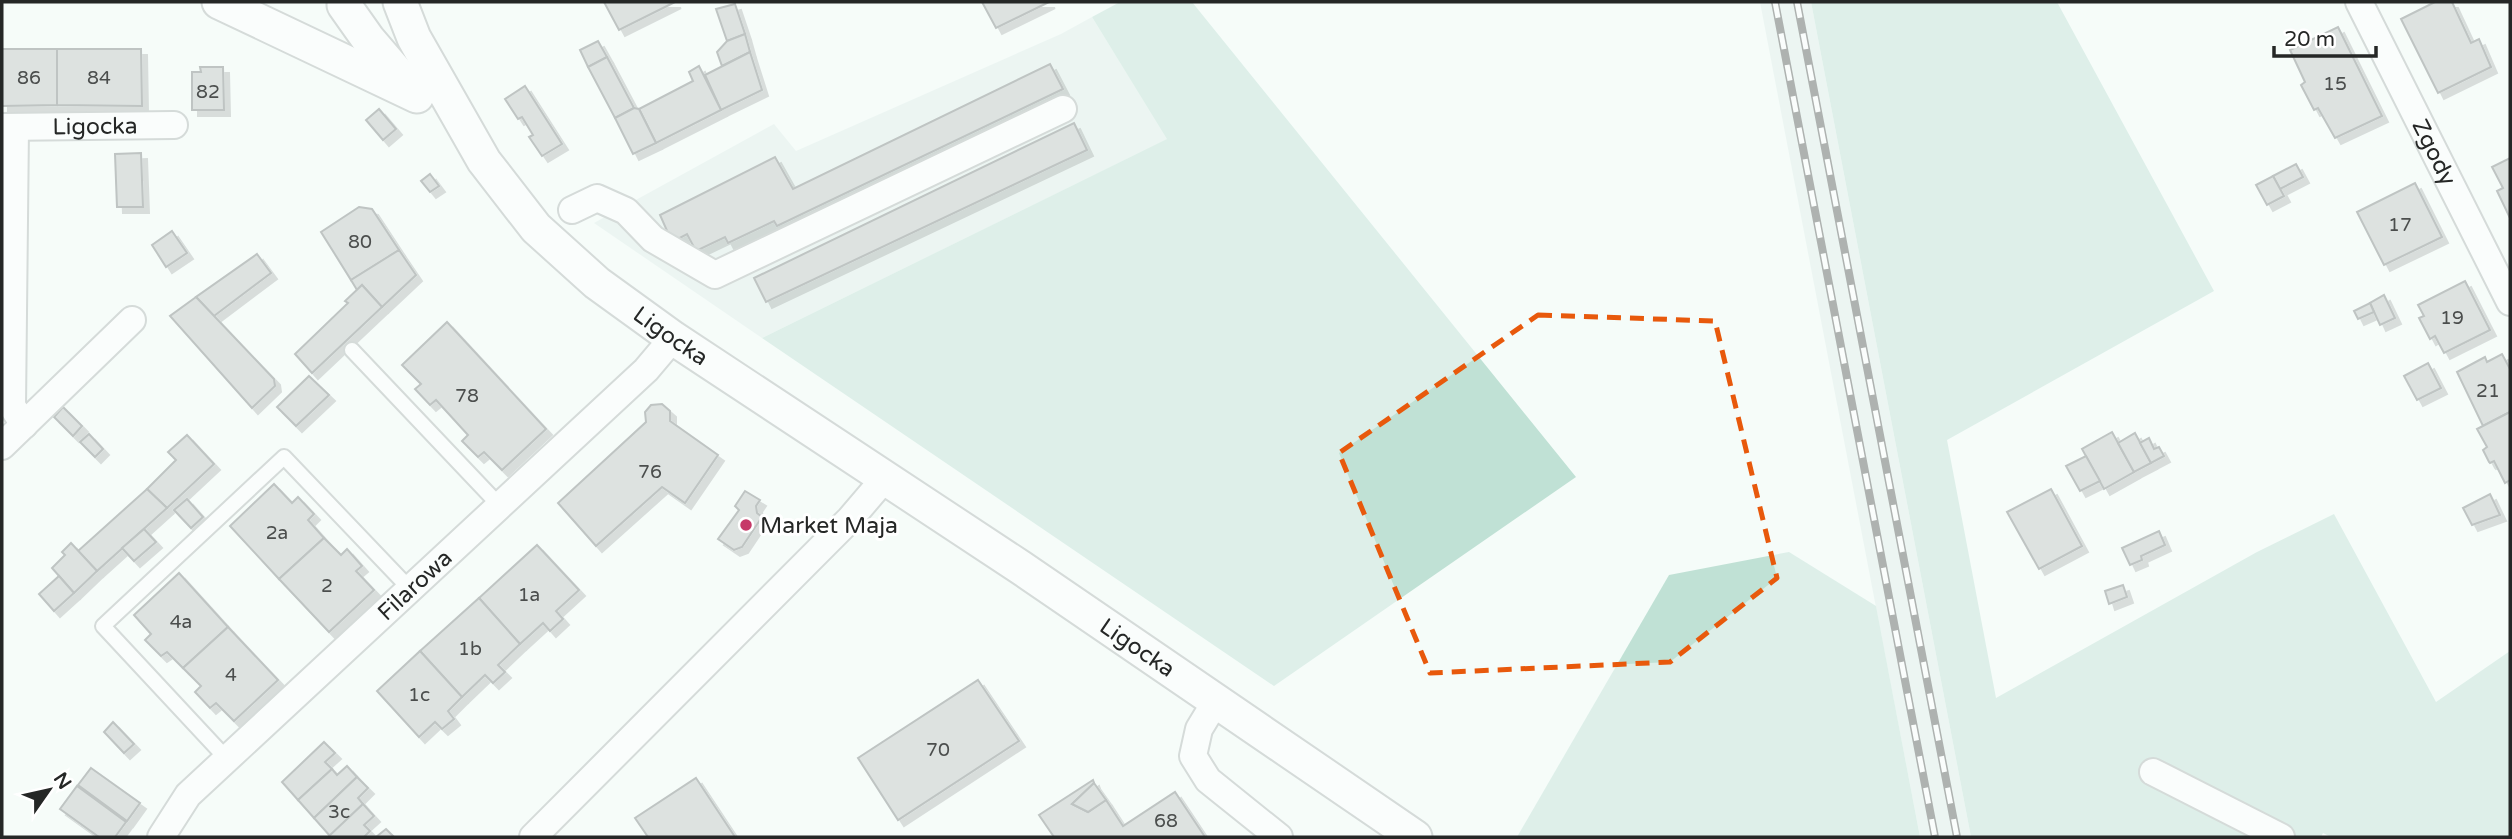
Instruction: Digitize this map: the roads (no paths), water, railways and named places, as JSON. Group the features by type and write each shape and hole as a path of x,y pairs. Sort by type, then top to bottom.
{"street":[{"path":"219,2 417,96"},
{"name":"Ligocka","path":"400,2 414,38 484,161"},
{"name":"Zgody","path":"2359,2 2510,302"},
{"name":"Ligocka","path":"341,3 368,39 447,128 559,223 597,283 673,338 885,478 1415,837"},
{"path":"559,223 597,198 626,211 653,239 715,275 1063,109"},
{"name":"Ligocka","path":"23,425 12,406 8,127 174,125"},
{"path":"2,446 132,320"},
{"name":"Filarowa","path":"161,837 188,795 646,370 673,338"},
{"path":"533,837 850,519 885,478"},
{"path":"1216,701 1199,729 1193,756 1208,780 1279,837"},
{"path":"2153,772 2281,837"}],"lane":[{"path":"352,350 500,506"},
{"path":"226,758 103,626 274,466 284,457 410,589"}],"railway":[{"path":"1775,2 1935,837"},
{"path":"1797,2 1957,837"}],"place":[{"name":"Market Maja","path":"746,525"}]}
